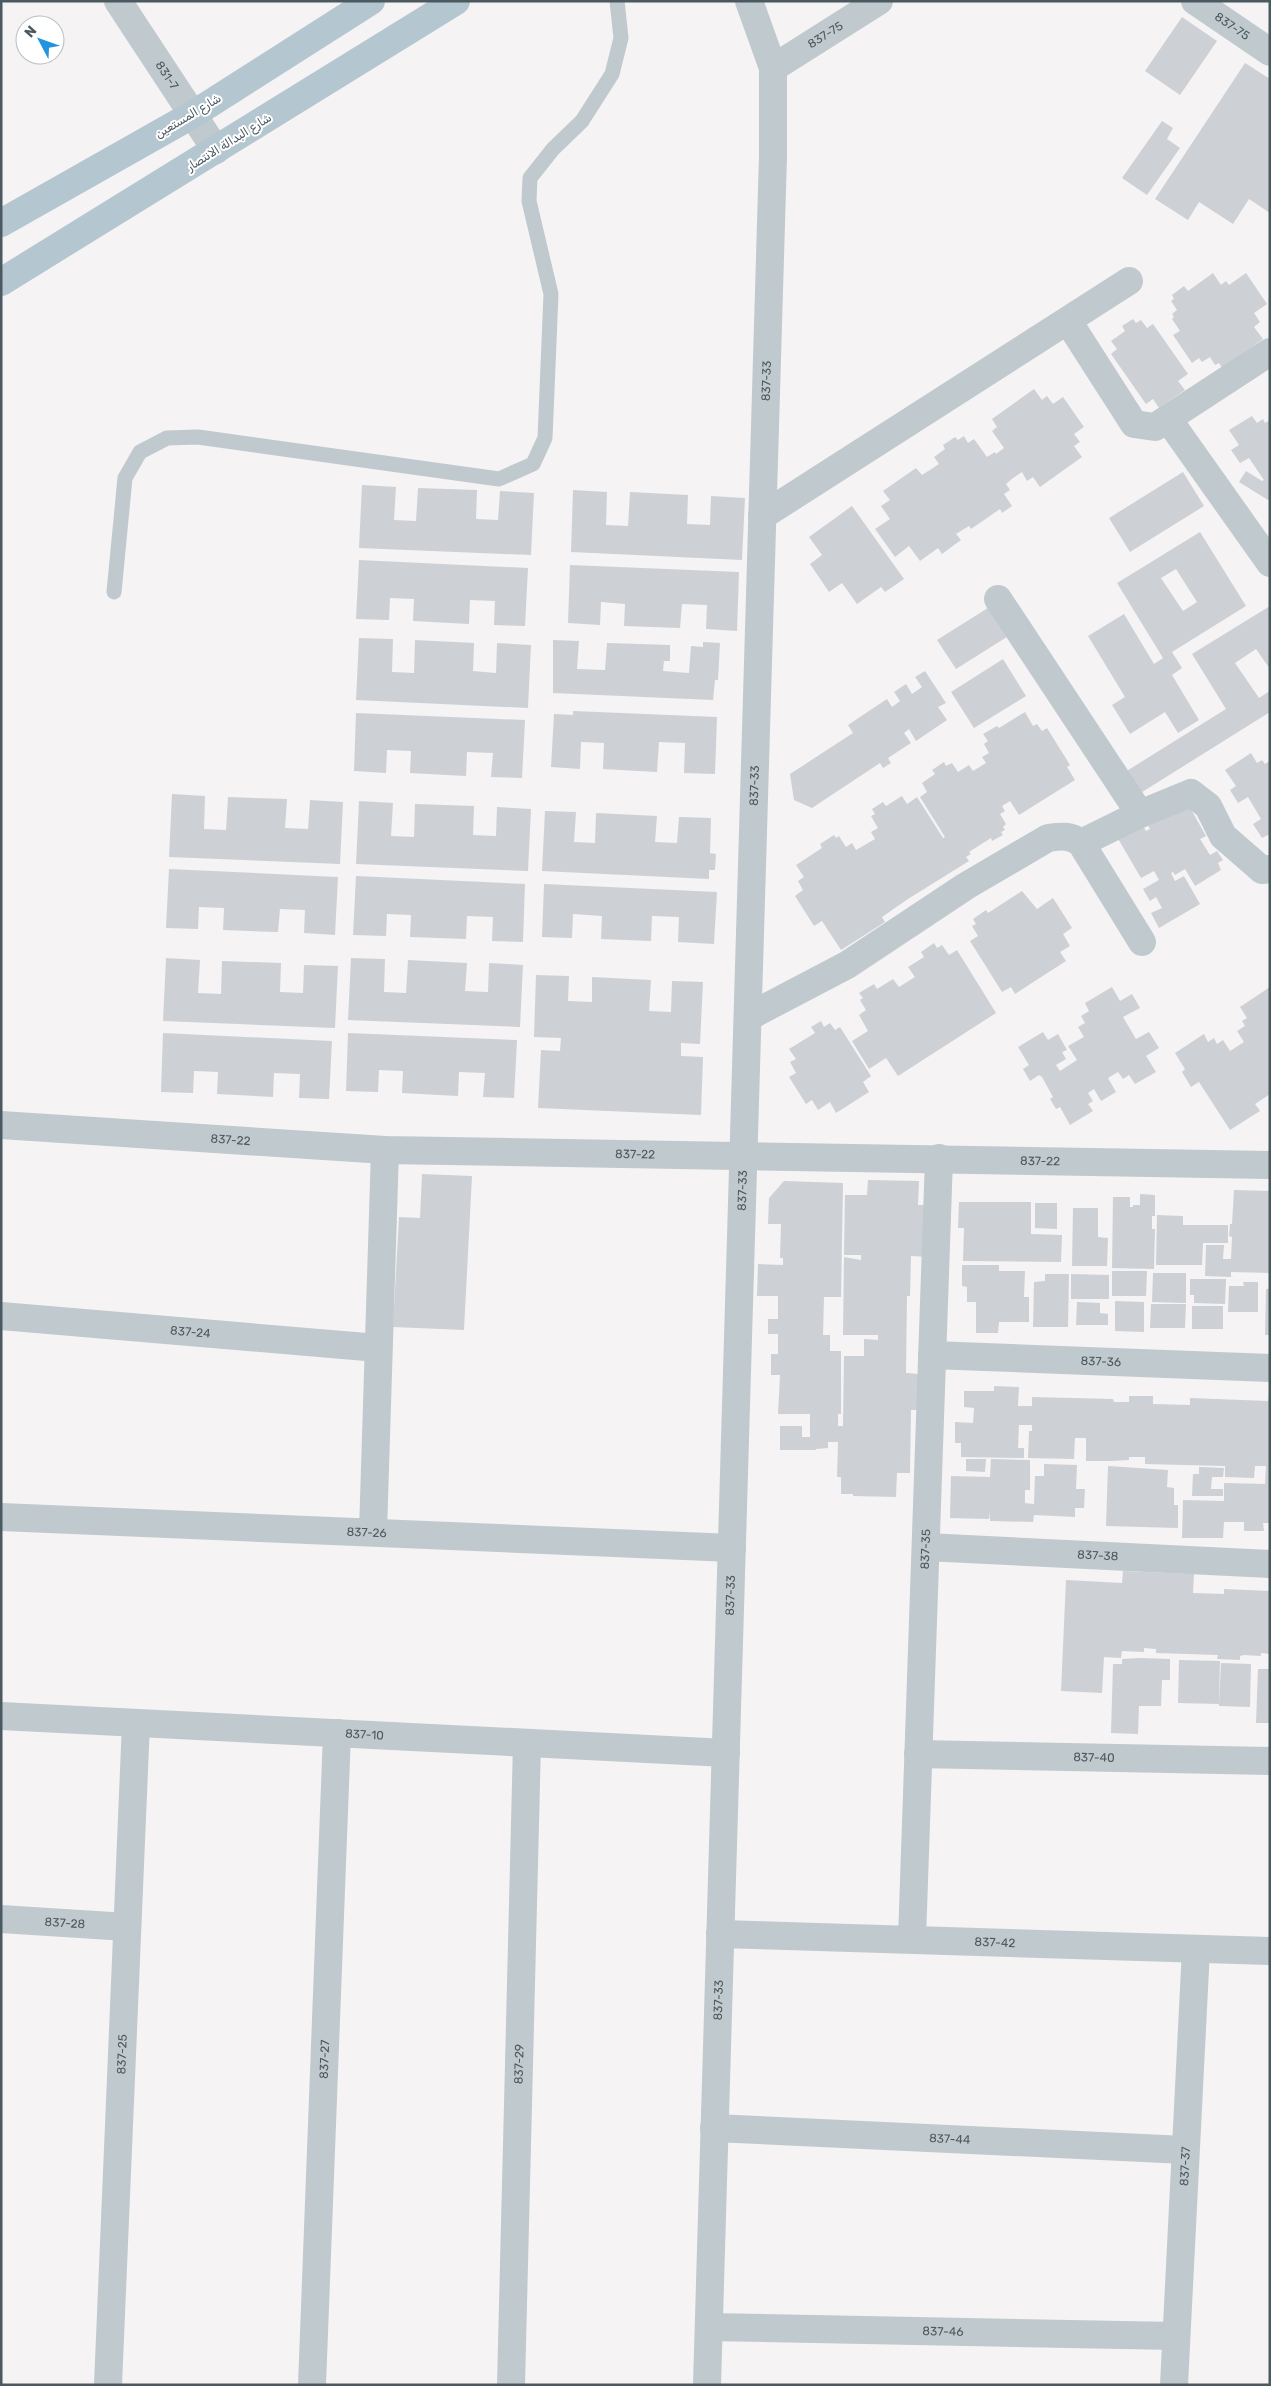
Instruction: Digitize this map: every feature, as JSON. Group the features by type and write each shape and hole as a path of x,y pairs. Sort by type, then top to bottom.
{"main road":[{"name":"شارع المستعين","path":"1,223 192,115 371,1"},
{"name":"شارع البدالة الانتصار","path":"1,282 456,1"}],"street":[{"name":"831-7","path":"118,1 216,150"},
{"name":"837-33","path":"707,2385 773,156 772,68 749,1"},
{"name":"837-75","path":"772,68 879,1"},
{"name":"837-75","path":"1195,1 1270,52"},
{"path":"762,516 1128,281"},
{"path":"1068,321 1134,424 1155,427 1270,352"},
{"path":"1168,419 1270,563"},
{"path":"998,599 1140,814"},
{"path":"1081,844 1140,814 1191,793 1208,806 1223,836 1236,850 1262,870 1270,869"},
{"path":"748,1017 847,965 966,886 1048,838 1062,835 1073,837 1081,844 1142,942"},
{"name":"837-22","path":"1,1125 385,1150 1270,1165"},
{"path":"373,1532 385,1150"},
{"name":"837-35","path":"912,1940 939,1158"},
{"name":"837-24","path":"1,1316 378,1348"},
{"name":"837-36","path":"932,1355 1270,1368"},
{"name":"837-26","path":"1,1516 732,1548"},
{"name":"837-38","path":"926,1547 1270,1564"},
{"name":"837-10","path":"1,1716 726,1753"},
{"name":"837-25","path":"108,2385 136,1723"},
{"name":"837-27","path":"312,2385 337,1734"},
{"name":"837-29","path":"511,2385 528,1743"},
{"name":"837-40","path":"918,1754 1270,1761"},
{"name":"837-28","path":"1,1919 127,1927"},
{"name":"837-42","path":"720,1934 1270,1951"},
{"name":"837-37","path":"1174,2385 1196,1949"},
{"name":"837-44","path":"714,2128 1186,2150"},
{"name":"837-46","path":"709,2327 1176,2336"}],"lane":[{"path":"114,592 125,478 140,452 167,438 198,437 499,479 533,464 545,438 552,294 529,202 530,178 582,121 612,74 622,38 616,1"}],"building":[{"path":"1182,17 1217,41 1180,95 1145,71"},
{"path":"1245,63 1270,79 1270,213 1249,199 1233,224 1199,202 1188,220 1155,199"},
{"path":"1162,121 1173,128 1167,139 1180,148 1147,195 1122,178"},
{"path":"1213,273 1221,285 1226,281 1229,285 1246,273 1267,304 1254,313 1260,322 1254,327 1263,339 1233,361 1224,371 1219,363 1215,365 1210,357 1202,362 1199,358 1192,363 1173,335 1180,331 1172,319 1174,317 1172,314 1177,310 1171,301 1174,299 1172,295 1184,286 1188,291"},
{"path":"1133,319 1136,323 1141,320 1147,328 1153,324 1188,374 1178,381 1185,390 1159,408 1153,399 1146,404 1111,354 1117,349 1111,341 1125,331 1122,326"},
{"path":"1034,389 1042,400 1047,396 1053,404 1063,397 1084,427 1074,434 1080,442 1074,446 1082,457 1040,487 1033,477 1027,481 1022,472 1013,478 1006,484 1010,490 1004,494 1012,506 1002,513 1000,509 971,529 969,526 956,534 961,540 942,554 938,548 920,561 909,546 895,557 875,529 890,519 881,506 890,500 883,491 916,468 922,475 939,464 934,457 945,449 943,445 955,437 958,440 964,436 968,443 974,439 987,457 995,452 996,454 1004,448 992,431 997,427 992,419"},
{"path":"1252,416 1257,423 1263,419 1265,423 1270,420 1270,497 1268,500 1239,482 1246,471 1262,481 1264,480 1249,458 1240,463 1231,450 1239,445 1229,430"},
{"path":"1183,472 1204,506 1130,552 1109,518"},
{"path":"362,485 396,487 394,520 416,521 418,488 477,490 476,519 498,520 500,491 534,493 531,555 359,548"},
{"path":"573,490 607,492 606,525 628,526 630,492 688,495 687,524 710,525 711,496 745,498 742,560 571,552"},
{"path":"852,506 904,579 885,592 881,587 857,604 842,583 829,592 810,564 822,555 809,537"},
{"path":"1200,532 1246,606 1172,652 1182,668 1172,675 1199,720 1178,733 1165,712 1130,734 1112,705 1125,697 1088,636 1124,614 1154,664 1163,658 1117,583","holes":["1176,569 1197,602 1183,611 1161,578"]},
{"path":"359,560 528,568 525,626 494,625 495,601 470,600 469,624 413,621 414,599 390,598 389,620 356,619"},
{"path":"570,565 739,572 737,631 706,629 707,605 682,604 680,628 624,626 625,604 601,602 600,625 568,623"},
{"path":"991,606 1010,635 956,669 937,640"},
{"path":"1270,606 1270,669 1256,649 1235,663 1259,698 1270,691 1270,712 1139,794 1125,772 1226,709 1192,654"},
{"path":"359,638 393,639 392,672 414,673 415,640 474,643 473,671 496,673 497,643 531,645 528,708 356,700"},
{"path":"553,640 579,641 577,669 605,670 607,643 670,645 670,661 664,661 663,671 689,673 691,646 703,647 703,642 720,643 718,680 715,680 713,700 553,693"},
{"path":"1003,659 1026,696 974,728 951,692"},
{"path":"925,671 946,703 938,707 947,720 916,741 909,729 904,733 911,743 888,758 891,763 883,768 880,763 812,808 794,800 790,774 853,733 848,725 887,699 892,707 900,701 894,692 906,684 912,694 922,687 915,677"},
{"path":"573,711 717,717 715,774 684,773 685,743 659,742 657,772 603,769 604,743 581,742 580,769 551,767 554,714 573,715"},
{"path":"1025,712 1033,726 1037,724 1042,731 1047,728 1070,765 1067,767 1075,780 1019,815 1010,801 1002,806 1005,811 1000,814 1006,824 1003,827 1005,830 1001,832 1003,835 992,841 991,838 969,852 971,854 966,857 969,861 882,917 885,922 841,950 822,921 814,926 795,896 803,890 798,881 804,877 796,865 822,848 820,844 834,835 836,838 839,836 846,847 852,843 856,850 875,839 871,832 878,828 871,816 875,814 872,809 883,802 886,806 902,796 907,804 917,797 943,838 945,837 920,797 927,792 922,783 935,774 932,770 944,762 946,766 952,763 958,772 969,765 973,771 986,763 982,757 989,753 984,744 988,741 983,734 997,726 999,728"},
{"path":"356,713 525,720 522,778 491,777 493,753 467,752 466,776 410,773 411,751 387,750 386,773 354,771"},
{"path":"1251,753 1257,763 1262,760 1265,764 1270,761 1270,834 1262,838 1253,824 1261,819 1248,797 1238,803 1230,790 1236,786 1225,770"},
{"path":"172,794 205,796 204,829 226,830 228,797 287,799 285,828 308,829 310,800 343,802 340,864 169,857"},
{"path":"359,801 393,803 391,836 414,837 415,804 474,806 473,835 496,836 497,807 531,809 528,871 356,864"},
{"path":"1188,804 1206,836 1200,839 1210,855 1217,851 1223,860 1218,863 1221,870 1195,886 1185,869 1175,875 1173,872 1171,873 1175,881 1184,876 1200,904 1159,928 1151,913 1162,908 1156,897 1150,901 1143,889 1159,880 1154,871 1141,878 1110,825 1134,811 1146,831 1150,829 1142,815"},
{"path":"545,811 576,812 574,842 595,843 596,813 657,816 655,842 677,843 679,817 711,818 710,853 716,854 715,870 709,870 709,879 542,871"},
{"path":"169,869 338,877 335,935 304,933 305,910 280,909 278,932 223,930 224,908 199,907 198,929 166,928"},
{"path":"356,876 525,884 523,942 492,941 493,917 467,916 466,939 410,937 411,915 387,914 386,936 353,935"},
{"path":"544,884 717,892 714,944 678,942 679,917 652,916 651,941 601,939 602,916 573,914 572,938 542,937"},
{"path":"1022,891 1037,909 1053,898 1072,928 1063,934 1070,946 1060,952 1066,961 1015,994 1011,987 1002,992 970,941 978,936 972,926 976,924 973,919 986,910 988,913"},
{"path":"934,943 937,948 942,945 949,955 957,950 996,1013 898,1076 886,1058 869,1069 852,1041 868,1031 859,1015 866,1010 860,1000 863,998 859,993 874,984 877,989 893,979 899,987 915,977 908,967 924,957 921,952"},
{"path":"166,958 200,960 198,993 221,994 222,961 281,963 280,992 303,993 304,965 338,966 335,1028 163,1021"},
{"path":"351,958 385,959 384,992 406,993 408,960 467,963 465,991 488,992 489,963 523,965 520,1027 348,1020"},
{"path":"536,975 569,976 568,1001 592,1002 592,977 651,980 649,1011 671,1012 672,981 703,982 700,1044 681,1043 681,1056 703,1057 701,1115 538,1108 541,1050 560,1051 561,1038 534,1037"},
{"path":"1112,987 1120,1001 1132,994 1140,1008 1123,1017 1136,1039 1149,1032 1159,1048 1146,1056 1156,1072 1135,1084 1129,1075 1123,1079 1118,1072 1108,1078 1116,1092 1101,1101 1094,1089 1088,1093 1093,1101 1088,1104 1093,1111 1070,1125 1060,1107 1056,1109 1050,1099 1053,1097 1042,1077 1039,1075 1030,1081 1023,1069 1029,1065 1018,1047 1043,1032 1048,1040 1058,1034 1067,1050 1062,1052 1066,1059 1056,1065 1060,1071 1077,1060 1068,1046 1084,1037 1078,1027 1085,1023 1081,1016 1089,1011 1085,1003"},
{"path":"1270,987 1270,1094 1255,1104 1260,1111 1230,1130 1199,1082 1191,1087 1182,1072 1185,1069 1175,1053 1204,1034 1208,1042 1214,1038 1217,1044 1223,1040 1230,1051 1244,1042 1237,1031 1245,1026 1242,1021 1247,1018 1240,1007"},
{"path":"821,1021 824,1027 830,1023 835,1030 840,1027 871,1076 863,1082 869,1092 836,1113 830,1102 818,1110 812,1100 806,1104 789,1077 796,1073 790,1062 796,1059 789,1049 815,1033 811,1027"},
{"path":"163,1033 332,1041 329,1099 299,1098 300,1074 274,1073 273,1097 217,1094 218,1072 194,1071 193,1093 161,1092"},
{"path":"348,1033 517,1040 514,1098 483,1097 485,1073 459,1072 458,1096 402,1093 403,1071 379,1070 378,1092 346,1091"},
{"path":"422,1174 472,1176 464,1330 393,1327 399,1217 420,1218"},
{"path":"868,1180 919,1181 918,1205 930,1205 929,1257 911,1256 910,1296 907,1296 906,1373 919,1374 919,1410 911,1410 910,1473 897,1473 896,1497 841,1494 841,1477 837,1477 838,1442 828,1442 828,1448 816,1450 780,1450 780,1426 802,1426 802,1437 810,1437 810,1414 778,1414 780,1375 771,1375 771,1354 778,1354 778,1334 768,1334 768,1319 778,1319 778,1296 757,1296 758,1264 783,1265 783,1258 780,1258 781,1224 768,1224 769,1198 784,1181 843,1183 841,1297 824,1297 823,1335 830,1335 830,1351 841,1351 841,1414 838,1414 838,1426 843,1426 844,1356 864,1356 864,1339 878,1340 878,1335 843,1335 844,1257 861,1260 861,1255 844,1255 845,1195 867,1195"},
{"path":"1234,1190 1270,1191 1270,1273 1231,1272 1231,1277 1205,1276 1206,1245 1224,1245 1223,1259 1231,1259 1232,1237 1229,1236 1230,1224 1232,1224"},
{"path":"1140,1194 1155,1195 1155,1216 1152,1216 1152,1229 1155,1229 1154,1269 1112,1268 1113,1197 1130,1197 1130,1207 1133,1207 1133,1205 1140,1205"},
{"path":"959,1202 1031,1202 1031,1234 1062,1235 1061,1262 963,1261 964,1228 958,1228"},
{"path":"1035,1203 1057,1203 1057,1229 1035,1228"},
{"path":"1073,1208 1098,1208 1098,1237 1108,1238 1107,1266 1072,1266"},
{"path":"1157,1215 1183,1216 1183,1225 1228,1225 1228,1243 1203,1243 1202,1265 1156,1265"},
{"path":"962,1265 999,1265 999,1271 1025,1271 1024,1297 1029,1297 1029,1322 999,1322 998,1333 976,1333 976,1302 967,1302 967,1287 962,1286"},
{"path":"1112,1271 1147,1271 1146,1296 1112,1296"},
{"path":"1153,1273 1186,1273 1186,1303 1152,1302"},
{"path":"1045,1274 1069,1274 1068,1327 1033,1327 1034,1282 1045,1281"},
{"path":"1071,1274 1109,1275 1109,1299 1071,1299"},
{"path":"1190,1279 1226,1279 1225,1304 1194,1303 1194,1295 1190,1295"},
{"path":"1243,1282 1258,1282 1258,1312 1228,1312 1229,1286 1244,1286"},
{"path":"1266,1289 1270,1289 1270,1335 1265,1335"},
{"path":"1115,1301 1144,1302 1144,1332 1115,1331"},
{"path":"1077,1302 1100,1303 1100,1313 1108,1314 1108,1325 1076,1325"},
{"path":"1151,1304 1186,1304 1185,1328 1150,1328"},
{"path":"1192,1306 1223,1306 1223,1329 1192,1329"},
{"path":"994,1386 1019,1387 1018,1406 1032,1406 1032,1397 1113,1399 1114,1402 1129,1402 1129,1396 1153,1396 1153,1404 1190,1405 1190,1398 1268,1401 1270,1391 1270,1523 1263,1523 1264,1531 1244,1531 1244,1522 1224,1522 1223,1538 1182,1538 1183,1500 1224,1501 1224,1483 1265,1484 1266,1466 1255,1466 1254,1478 1225,1477 1225,1466 1145,1464 1145,1457 1129,1457 1129,1460 1086,1461 1086,1438 1075,1438 1074,1459 1028,1458 1029,1431 1032,1431 1032,1425 1019,1425 1018,1448 1024,1448 1024,1458 961,1457 961,1443 955,1443 955,1422 973,1423 974,1408 964,1407 964,1391 994,1391"},
{"path":"966,1459 986,1459 985,1472 966,1471"},
{"path":"991,1459 1030,1460 1030,1490 1025,1490 1025,1503 1034,1504 1035,1476 1044,1476 1044,1464 1077,1465 1076,1489 1085,1489 1084,1508 1075,1508 1075,1517 1034,1515 1033,1522 990,1521 990,1512 989,1519 950,1518 951,1476 990,1477"},
{"path":"1108,1466 1168,1470 1167,1487 1174,1488 1174,1505 1178,1505 1178,1528 1106,1526"},
{"path":"1199,1467 1224,1468 1223,1477 1212,1477 1211,1489 1223,1489 1223,1496 1192,1496 1193,1474 1199,1474"},
{"path":"1123,1571 1194,1574 1193,1593 1224,1594 1224,1589 1270,1591 1270,1654 1261,1653 1261,1656 1244,1655 1240,1656 1240,1660 1217,1659 1218,1655 1156,1653 1156,1649 1144,1648 1144,1652 1122,1651 1121,1658 1104,1657 1102,1693 1061,1691 1066,1580 1122,1583"},
{"path":"1122,1659 1170,1659 1170,1680 1162,1680 1161,1706 1139,1706 1138,1734 1111,1733 1113,1664 1122,1664"},
{"path":"1179,1660 1220,1661 1219,1704 1178,1703"},
{"path":"1221,1663 1251,1664 1250,1707 1219,1706"},
{"path":"1258,1669 1270,1669 1270,1723 1256,1723"}]}
